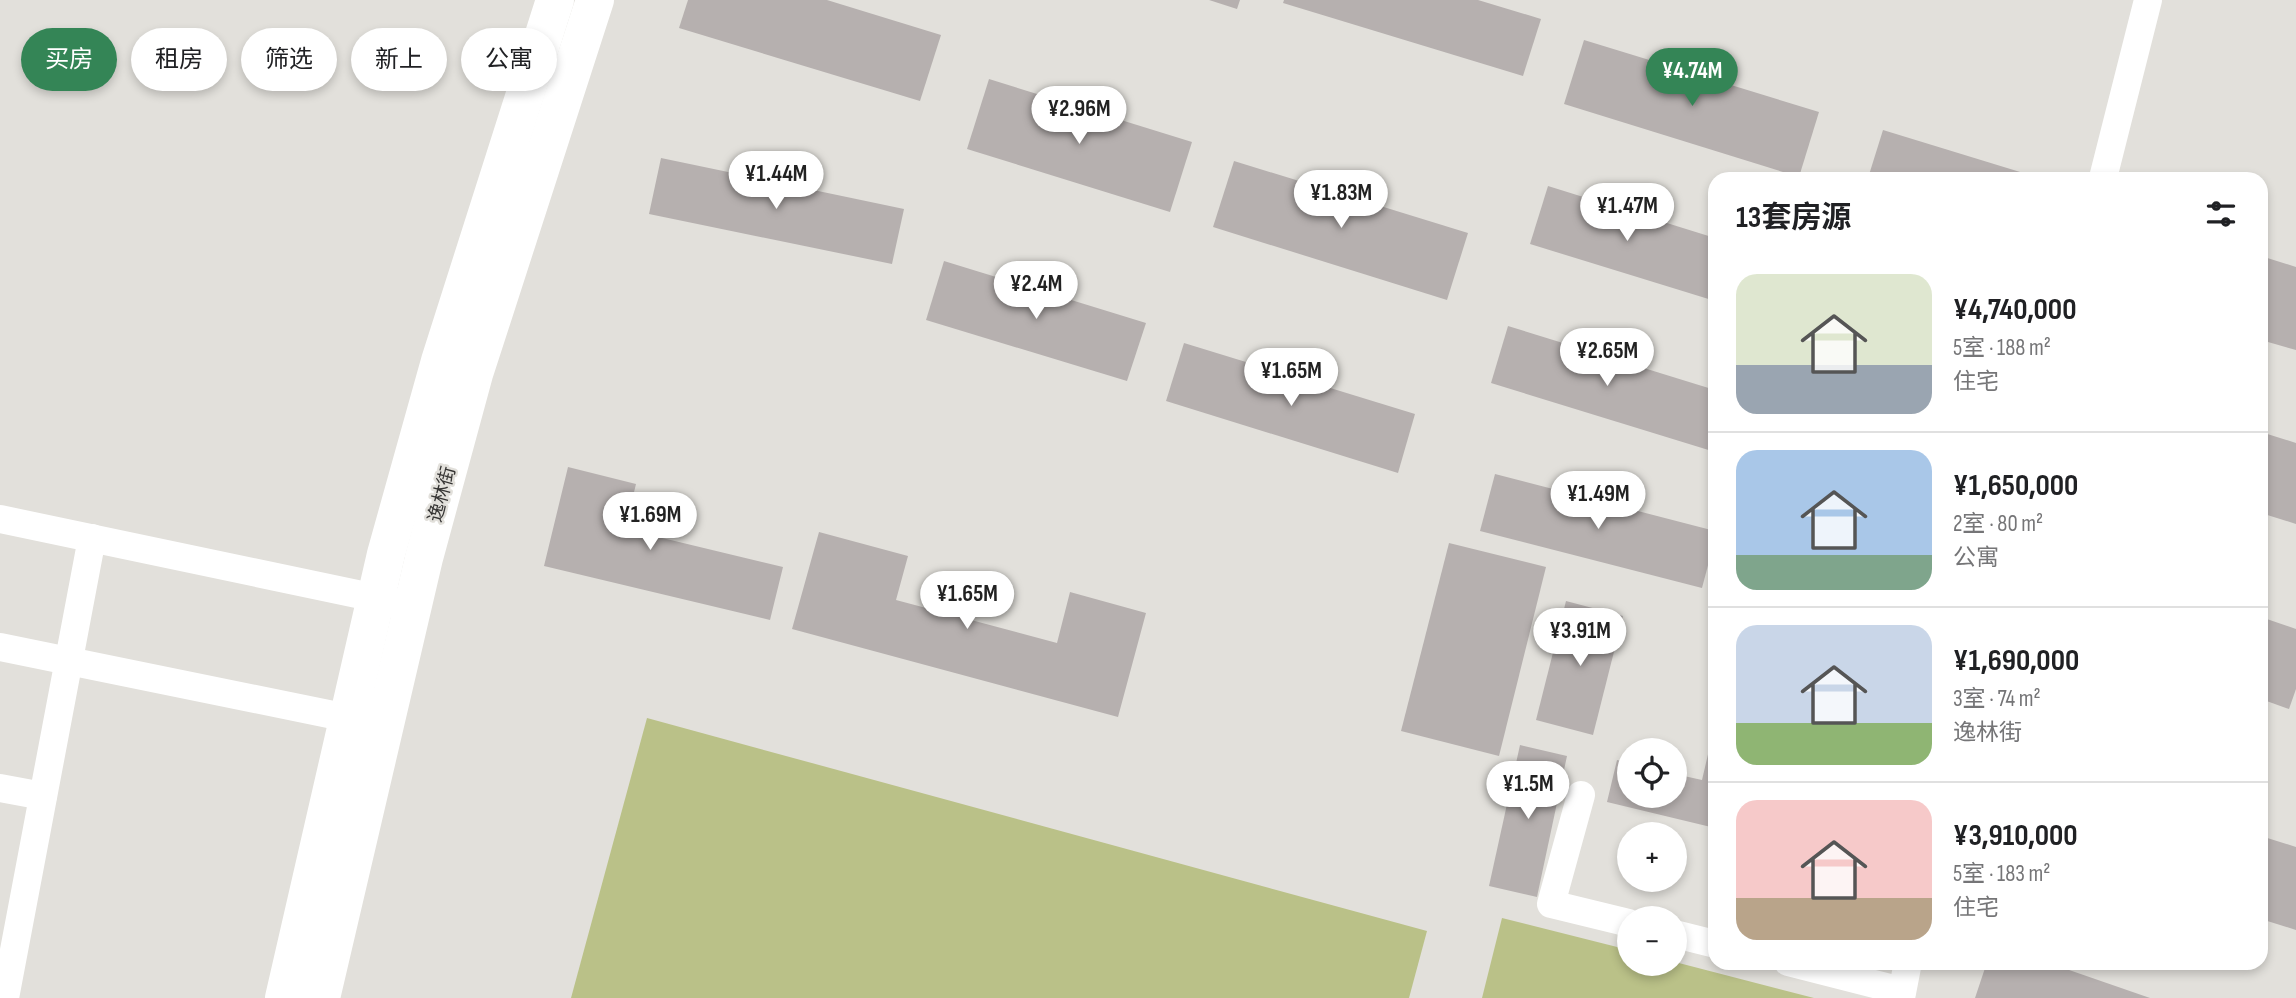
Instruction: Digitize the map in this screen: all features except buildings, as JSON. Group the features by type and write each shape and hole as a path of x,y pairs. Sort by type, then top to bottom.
{"street":[{"name":"逸林街","path":"284,998 376,598 440,361 555,0"},
{"name":"逸林街","path":"321,998 413,606 474,374 595,0"},
{"path":"2105,172 2148,0"},
{"path":"0,519 413,606"},
{"path":"5,998 10,915 43,796 92,538"},
{"path":"0,647 348,718"},
{"path":"0,788 43,796"},
{"path":"1581,795 1551,904 1617,920"},
{"path":"1687,937 1708,942"},
{"path":"1816,970 1901,994 1906,970"}],"green space":[{"path":"647,718 1427,931 1409,998 571,998"},
{"path":"1502,918 1617,947 1617,976 1687,976 1687,965 1814,998 1482,998"}]}
